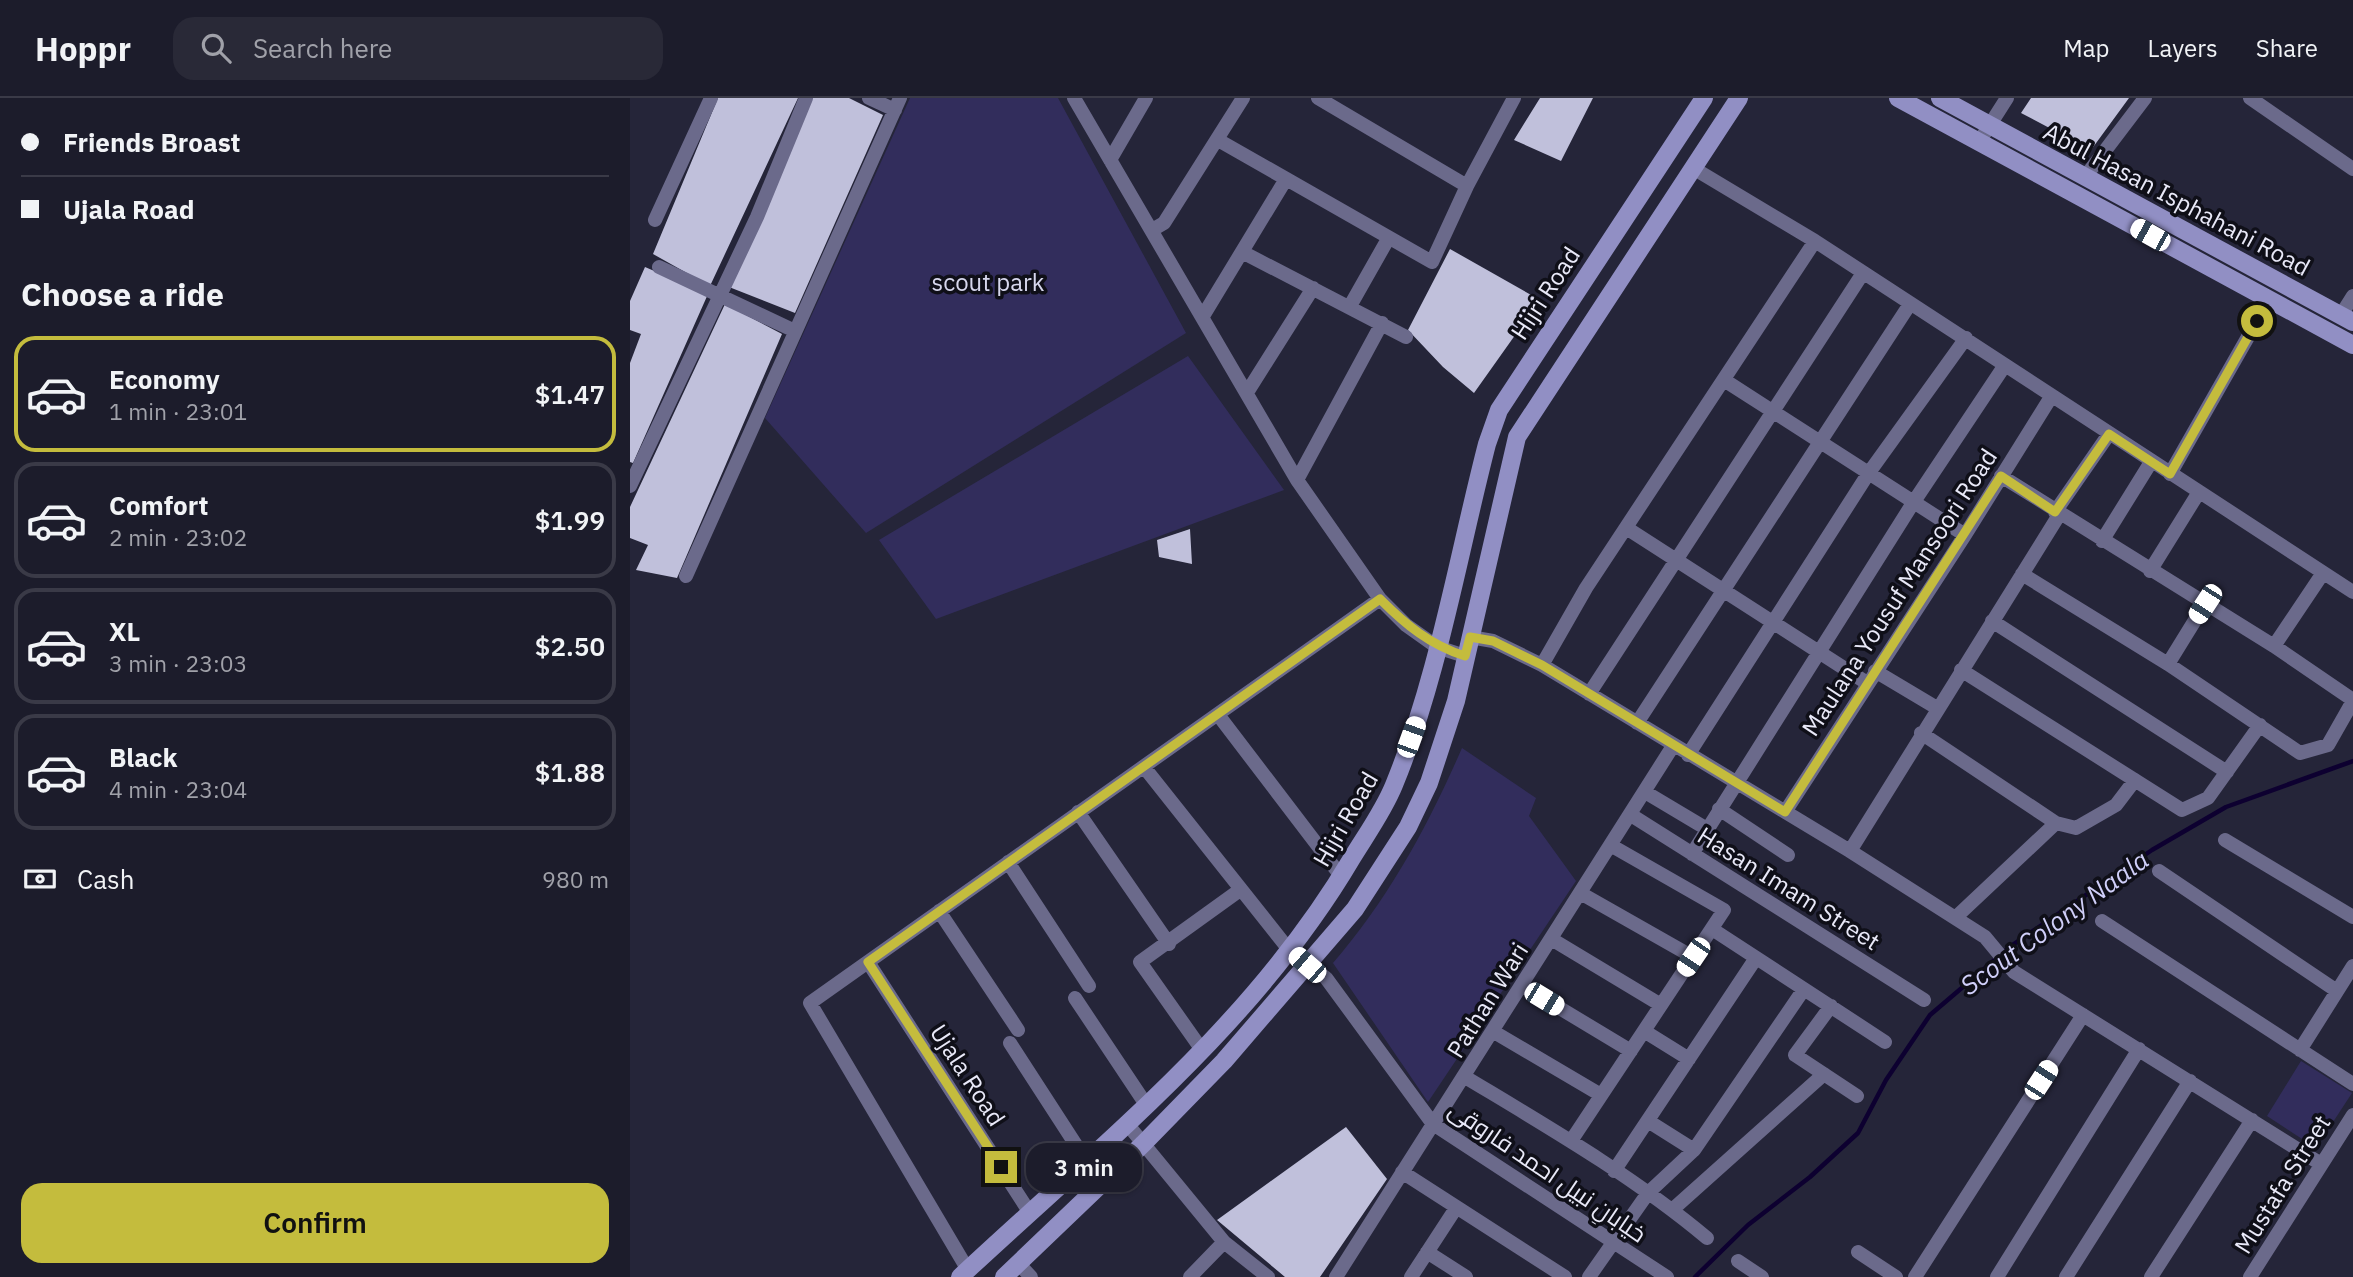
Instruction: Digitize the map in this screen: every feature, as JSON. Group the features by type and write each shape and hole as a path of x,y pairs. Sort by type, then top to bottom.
{"main road":[{"name":"Hijri Road","path":"964,1273 1128,1125 1202,1051 1290,951 1341,876 1393,788 1421,712 1487,444 1499,410 1704,98"},
{"path":"1018,1269 1224,1061 1355,909 1408,827 1429,783 1455,701 1517,437 1739,98"},
{"name":"Abul Hasan Isphahani Road","path":"1898,98 2353,345"},
{"name":"Abul Hasan Isphahani Road","path":"1940,98 2347,319"},
{"path":"1010,1231 1018,1269"},
{"path":"988,1251 1018,1269"}],"street":[{"path":"656,220 711,98"},
{"path":"630,486 720,295 806,98"},
{"path":"686,576 840,237 897,104 869,98"},
{"path":"1074,98 1248,391 1297,480 1380,599 1406,625 1437,647 1465,656"},
{"path":"1110,160 1146,98"},
{"path":"1152,229 1164,223 1243,98"},
{"path":"1318,98 1467,186"},
{"path":"1218,140 1432,262 1467,186 1514,98"},
{"path":"1979,142 2007,98"},
{"path":"2085,177 2145,98"},
{"path":"2249,98 2353,169"},
{"path":"1693,168 1815,241 1966,338 2051,397 2353,592"},
{"path":"1203,316 1244,253 1286,179"},
{"path":"1350,306 1388,239"},
{"path":"1542,665 1586,588 1628,529 1815,241"},
{"path":"1244,253 1406,337"},
{"path":"660,267 795,331"},
{"path":"1589,694 1863,273"},
{"path":"1248,391 1313,288"},
{"path":"2347,319 2353,296"},
{"path":"2170,474 2269,300"},
{"path":"1637,723 1910,304"},
{"path":"1297,480 1382,323"},
{"path":"1688,755 1868,474 1966,338"},
{"path":"1692,854 1913,503 2005,365"},
{"path":"1724,380 1965,536"},
{"name":"Maulana Yousuf Mansoori Road","path":"1785,812 1965,536 2051,397"},
{"path":"1850,851 2057,513 2109,434"},
{"path":"2102,541 2151,462"},
{"path":"2001,476 2274,646 2353,700 2329,745 2300,753 2168,664 2022,573"},
{"path":"2150,570 2199,492"},
{"path":"1628,529 1818,652 1937,708"},
{"path":"2274,646 2323,573"},
{"path":"964,1273 810,1003 1077,812 1219,716 1380,599"},
{"path":"2168,664 2205,604"},
{"path":"1992,621 2227,772"},
{"path":"1470,637 1493,641 1542,665 1850,851 1985,937 2014,972 2321,1164"},
{"path":"1961,670 2182,810 2208,798 2260,725"},
{"path":"1219,716 1341,876"},
{"path":"1921,733 2056,823 2076,828 2116,805 2135,780"},
{"name":"Pathan Wari","path":"1336,1277 1553,940 1673,746"},
{"name":"خیابانِ نبیل احمد فاروقی","path":"1144,767 1290,951 1326,978 1433,1125 1667,1277"},
{"path":"1645,792 1707,829"},
{"path":"1719,809 1788,855"},
{"path":"1077,812 1169,944"},
{"name":"Hasan Imam Street","path":"1631,815 1924,1000"},
{"path":"1955,918 2056,823"},
{"path":"2225,841 2353,917"},
{"path":"1571,1141 1724,910 1612,846"},
{"path":"1008,862 1089,986"},
{"path":"2159,871 2337,991"},
{"path":"1202,1051 1140,962 1169,944 1240,890"},
{"path":"1581,894 1693,957"},
{"path":"939,911 1018,1030"},
{"path":"2102,921 2353,1084"},
{"path":"1712,929 1885,1042"},
{"path":"1553,940 1661,1005"},
{"path":"1614,1171 1756,958"},
{"name":"Ujala Road","path":"868,962 1030,1213"},
{"path":"2300,1050 2353,966"},
{"path":"1523,986 1631,1051"},
{"path":"1589,1277 1648,1193 1694,1150 1804,989"},
{"path":"1075,998 1147,1106"},
{"path":"1831,1006 1795,1055 1857,1096"},
{"path":"1915,1277 2083,1014"},
{"path":"1644,1031 1689,1059"},
{"path":"1494,1032 1601,1095"},
{"path":"1010,1043 1087,1162"},
{"path":"1997,1277 2139,1049"},
{"path":"1672,1210 1824,1074"},
{"path":"1465,1077 1571,1141 1672,1210 1707,1238"},
{"path":"2066,1277 2190,1081"},
{"name":"Mustafa Street","path":"2250,1277 2353,1115"},
{"path":"2151,1277 2252,1120"},
{"path":"1648,1121 1694,1150"},
{"path":"1128,1125 1224,1242 1268,1277"},
{"path":"1402,1172 1565,1277"},
{"path":"1411,1277 1456,1208"},
{"path":"1191,1277 1224,1242"},
{"path":"1427,1252 1466,1277"},
{"path":"1858,1252 1896,1277"},
{"path":"1738,1261 1762,1277"}],"green space":[{"name":"scout park","path":"910,98 1058,98 1186,333 866,533 765,418"},
{"path":"1188,356 1284,490 936,619 879,540"},
{"path":"1462,748 1536,798 1529,816 1576,881 1428,1102 1333,963 1372,913 1406,860"},
{"path":"2301,1061 2352,1093 2316,1148 2267,1116"}],"building":[{"path":"718,98 798,98 710,286 653,254"},
{"path":"811,98 849,98 883,115 795,313 729,287"},
{"path":"1540,98 1593,98 1561,161 1514,140"},
{"path":"2031,98 2129,98 2091,150 2021,113"},
{"path":"1450,249 1540,300 1474,393 1443,367 1408,330"},
{"path":"645,267 708,294 633,463 630,462 630,363 641,334 630,330 630,301"},
{"path":"725,304 782,334 677,578 636,570 648,545 630,538 630,507"},
{"path":"1190,529 1192,564 1159,557 1157,540"},
{"path":"1346,1127 1387,1179 1320,1277 1285,1277 1217,1220"}],"waterway":[{"name":"Scout Colony Naala","path":"1695,1277 1748,1225 1810,1177 1858,1133 1886,1080 1930,1015 2011,946 2152,850 2226,807 2353,761"}],"route":[{"path":"1001,1167 868,962 1077,812 1219,716 1380,599 1406,625 1437,647 1465,656 1470,637 1493,641 1542,665 1785,812 1965,536 2001,476 2055,512 2109,434 2170,474 2257,321"}]}
